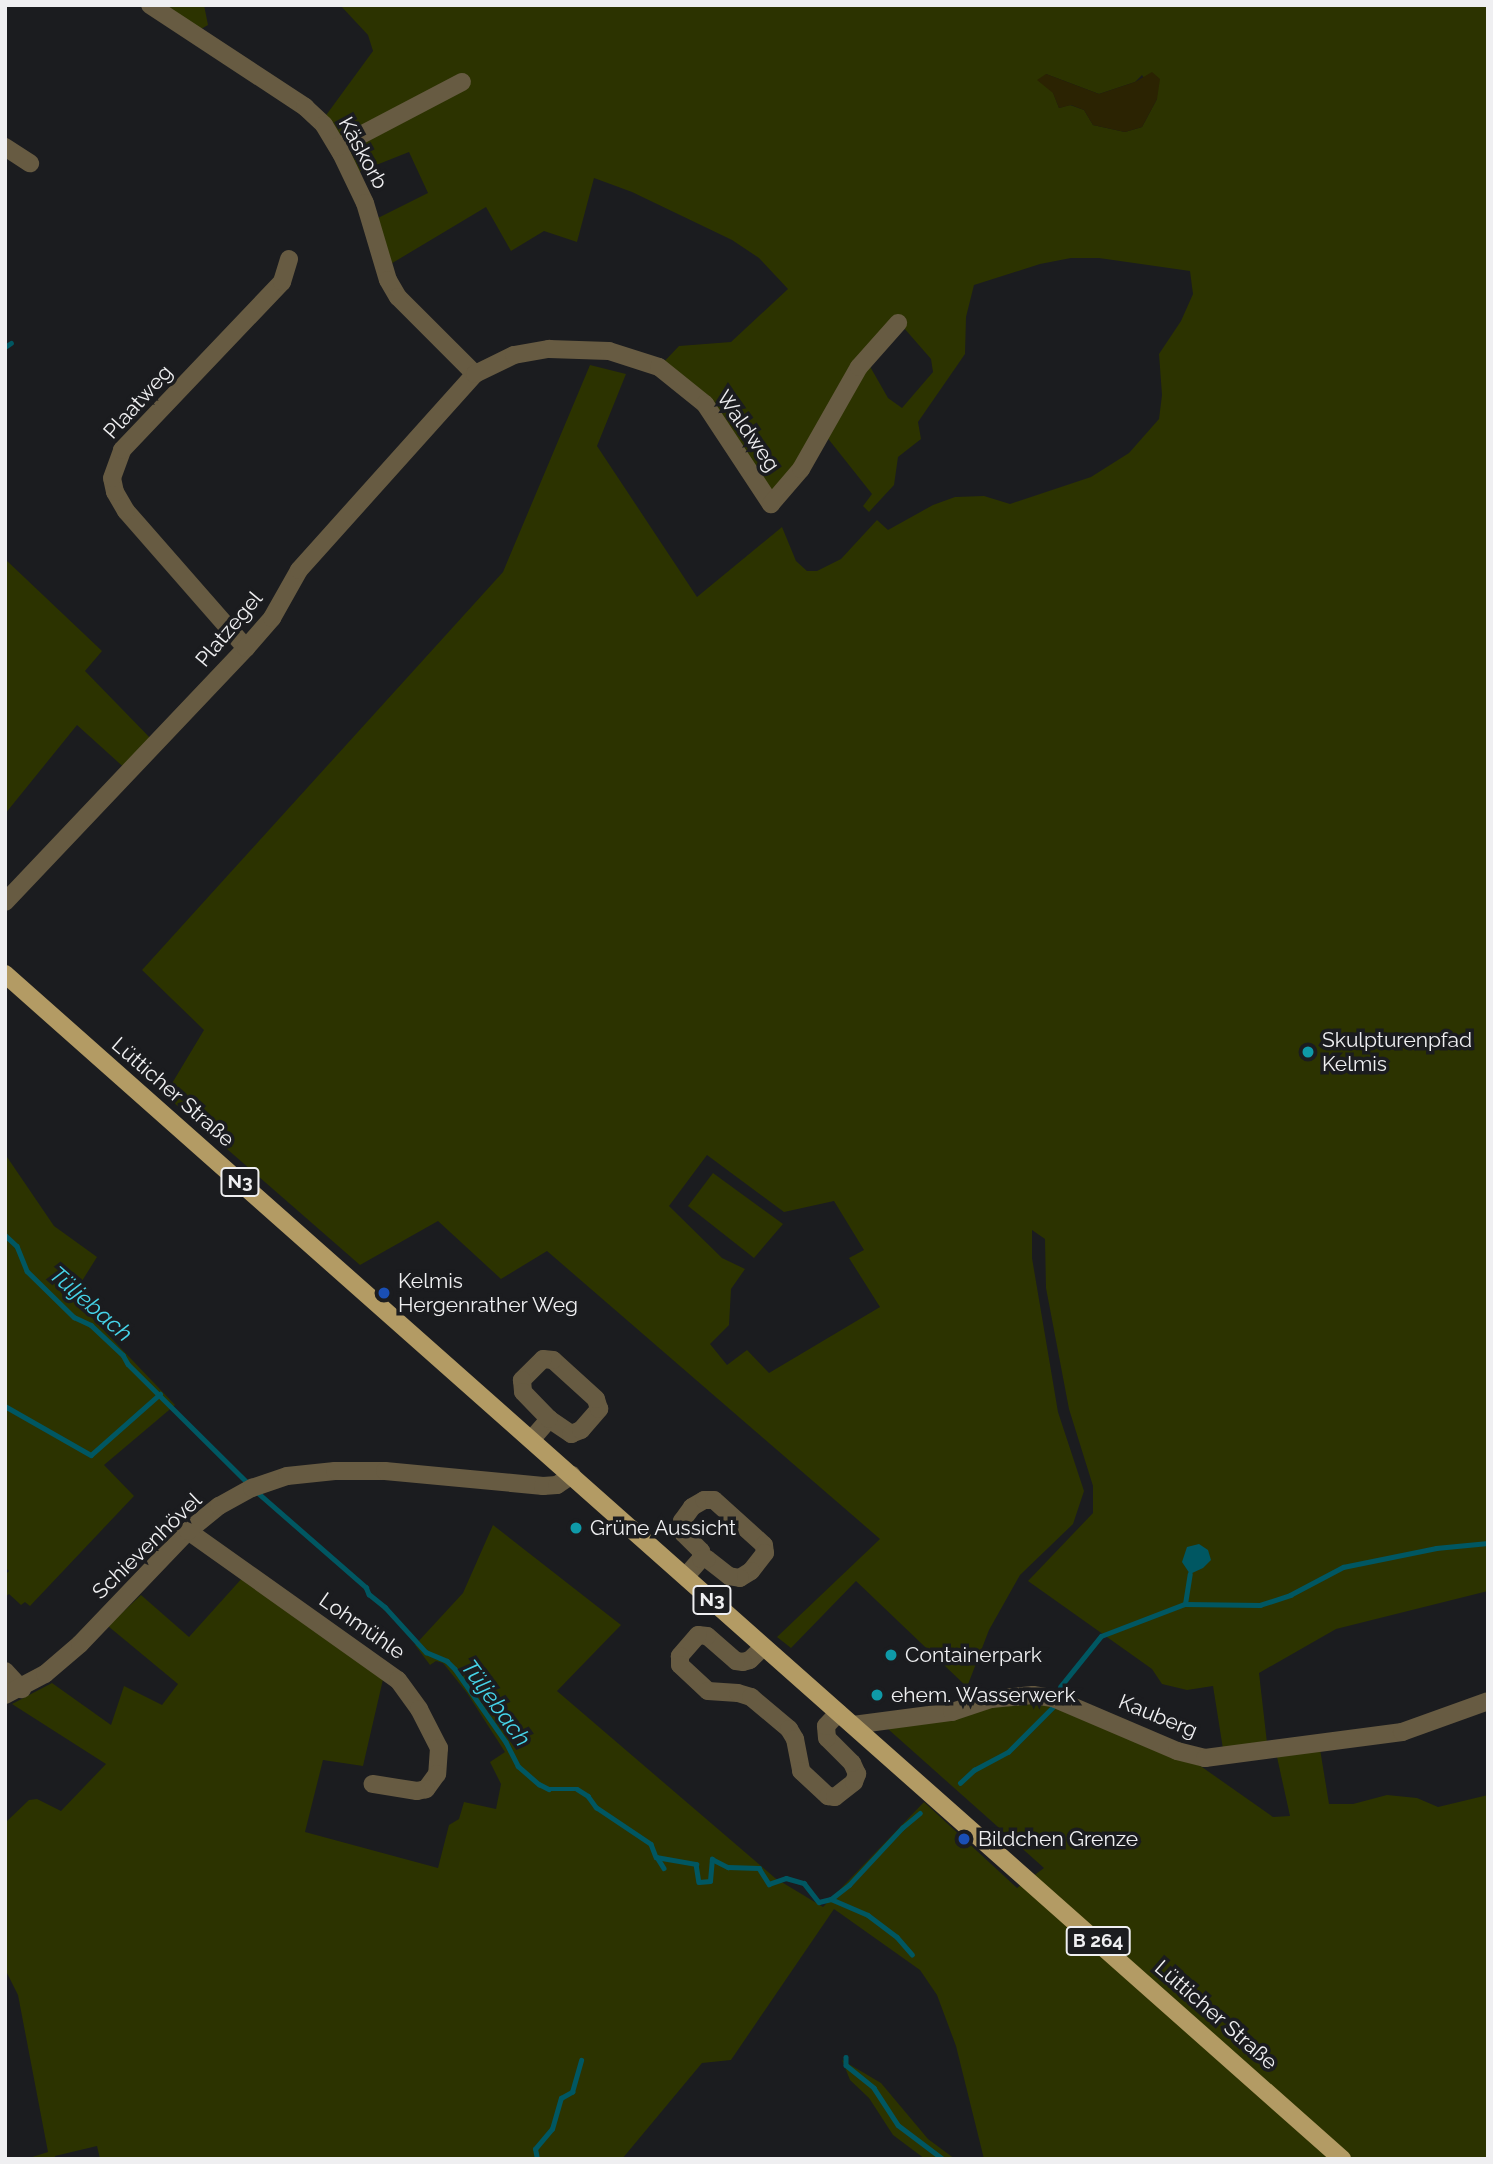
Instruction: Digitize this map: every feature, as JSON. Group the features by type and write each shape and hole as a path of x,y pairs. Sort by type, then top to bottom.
{"main road":[{"name":"Lütticher Straße","path":"5,974 1342,2159"}],"street":[{"name":"Käskorb","path":"150,5 305,107 324,125 338,147 365,203 388,280 398,298 475,374"},
{"path":"338,147 462,82"},
{"path":"5,147 30,163"},
{"name":"Plaatweg","path":"246,649 126,511 114,492 112,478 114,465 122,450 282,282 289,259"},
{"name":"Waldweg","path":"475,374 514,355 549,349 610,351 659,367 705,404 771,504 801,469 872,349 898,323"},
{"name":"Platzegel","path":"5,902 246,649 272,618 299,570 475,374"},
{"path":"543,1359 553,1360 596,1398 599,1409 581,1430 571,1434 549,1419 523,1392 522,1380 543,1359"},
{"path":"531,1440 549,1419"},
{"name":"Schievenhövel","path":"5,1671 13,1692 80,1644 188,1531 219,1506 252,1488 286,1476 335,1471 385,1471 543,1486 557,1485 572,1475"},
{"path":"686,1576 701,1559 701,1551 683,1533 682,1521 692,1507 704,1500 714,1500 764,1545 765,1553 751,1571 740,1578 729,1576 707,1559 701,1559"},
{"name":"Lohmühle","path":"188,1531 398,1680 419,1709 439,1748 437,1774 426,1789 417,1791 373,1784"},
{"path":"763,1647 750,1660 736,1661 707,1636 698,1635 687,1644 680,1656 680,1665 708,1691 738,1693 751,1697 789,1729 795,1739 801,1771 828,1796 835,1797 854,1782 857,1774 852,1763 827,1738 826,1726 838,1713"},
{"name":"Kauberg","path":"853,1725 952,1712 991,1699 1033,1695 1053,1698 1177,1751 1205,1758 1417,1729 1488,1701"}],"green space":[{"path":"159,5 204,5 208,25 201,29"},
{"path":"340,5 1488,5 1488,1591 1336,1629 1259,1673 1267,1743 1223,1749 1213,1686 1187,1690 1162,1684 1152,1669 1028,1581 1093,1513 1093,1486 1069,1409 1046,1288 1045,1239 1032,1230 1032,1258 1058,1412 1084,1491 1073,1524 1020,1575 989,1630 967,1687 856,1581 791,1648 777,1637 880,1539 547,1251 501,1279 438,1221 360,1265 165,1095 204,1030 142,970 503,572 590,365 626,374 597,446 697,597 782,527 796,561 807,571 817,571 841,559 877,520 888,530 933,505 955,497 984,496 1010,504 1091,477 1129,453 1159,419 1162,395 1159,354 1181,321 1193,294 1190,271 1099,258 1071,258 1040,264 974,285 966,317 965,354 918,422 921,439 898,457 894,485 869,512 863,506 872,494 822,431 771,504 705,404 659,367 679,346 731,342 788,289 759,258 732,240 632,192 594,178 577,242 544,231 511,251 486,207 389,265 376,219 428,193 409,152 356,173 324,118 373,51 368,35","holes":["1046,74 1099,94 1135,82 1142,75 1157,99 1142,127 1125,132 1093,125 1084,110 1070,105 1059,108","897,320 931,359 933,372 902,408 888,398 864,356","707,1155 784,1212 834,1201 864,1250 849,1258 880,1307 769,1373 747,1350 727,1365 710,1344 729,1325 731,1289 745,1269 722,1258 669,1206"]},
{"path":"5,559 102,651 85,671 156,744 129,772 77,725 5,814"},
{"path":"5,1154 54,1226 97,1257 72,1297 175,1405 104,1465 134,1496 30,1606 25,1602 21,1605 9,1594 5,1597 5,1575 9,1571 5,1567"},
{"path":"713,1173 783,1224 754,1258 688,1206"},
{"path":"493,1525 621,1625 557,1691 775,1878 823,1907 924,1802 1017,1888 1044,1868 888,1729 992,1703 1053,1703 1192,1760 1273,1817 1290,1816 1277,1757 1320,1749 1329,1804 1353,1804 1387,1795 1417,1798 1438,1807 1488,1795 1488,2159 984,2159 956,2046 937,1995 920,1970 834,1909 731,2060 702,2063 622,2159 100,2159 97,2146 55,2156 55,2159 26,2159 48,2152 18,1995 5,1969 5,1823 29,1800 37,1799 61,1811 106,1764 12,1704 52,1683 111,1725 124,1686 162,1705 178,1684 108,1626 141,1595 189,1637 244,1576 384,1675 363,1766 323,1760 305,1832 438,1868 449,1825 459,1819 464,1802 496,1809 501,1784 490,1762 505,1752 467,1693 443,1663 436,1661 430,1665 415,1645 463,1593"},
{"path":"842,2060 881,2083 928,2139 955,2159 925,2159 893,2135 869,2098 850,2080"}],"sand":[{"path":"1152,72 1160,79 1157,99 1142,127 1125,132 1093,125 1084,110 1071,105 1059,108 1053,93 1037,80 1046,74 1099,94 1135,82"}],"water":[{"path":"1199,1544 1208,1550 1211,1560 1203,1568 1190,1574 1182,1562 1187,1547"}],"waterway":[{"path":"5,347 11,343"},
{"name":"Tüljebach","path":"5,1235 17,1246 27,1271 74,1317 91,1325 123,1355 128,1364 249,1484"},
{"path":"5,1406 91,1455 160,1394"},
{"name":"Tüljebach","path":"257,1492 366,1587 369,1594 385,1607 426,1652 447,1661 455,1669 506,1742 518,1766 539,1784 549,1789 577,1789 588,1796 596,1807 651,1844 656,1857 696,1864 699,1882 710,1881 712,1859 728,1867 759,1868 769,1884 786,1878 804,1883 819,1902 831,1899 868,1915 897,1937 912,1954"},
{"path":"1060,1687 1101,1636 1185,1604 1260,1605 1290,1595 1343,1567 1436,1548 1488,1543"},
{"path":"1185,1604 1190,1574"},
{"path":"960,1783 974,1770 1008,1752 1053,1707"},
{"path":"831,1899 849,1885 902,1828 920,1813"},
{"name":"Tüljebach","path":"657,1857 664,1868"},
{"name":"Tüljebach","path":"846,2057 846,2065 874,2088 898,2125 943,2159"},
{"path":"537,2159 535,2149 552,2129 561,2098 572,2092 581,2060"}],"place":[{"name":"Skulpturenpfad Kelmis","path":"1308,1052"},
{"name":"Kelmis Hergenrather Weg","path":"384,1293"},
{"name":"Grüne Aussicht","path":"576,1528"},
{"name":"Containerpark","path":"891,1655"},
{"name":"ehem. Wasserwerk","path":"877,1695"},
{"name":"Bildchen Grenze","path":"964,1839"}]}
